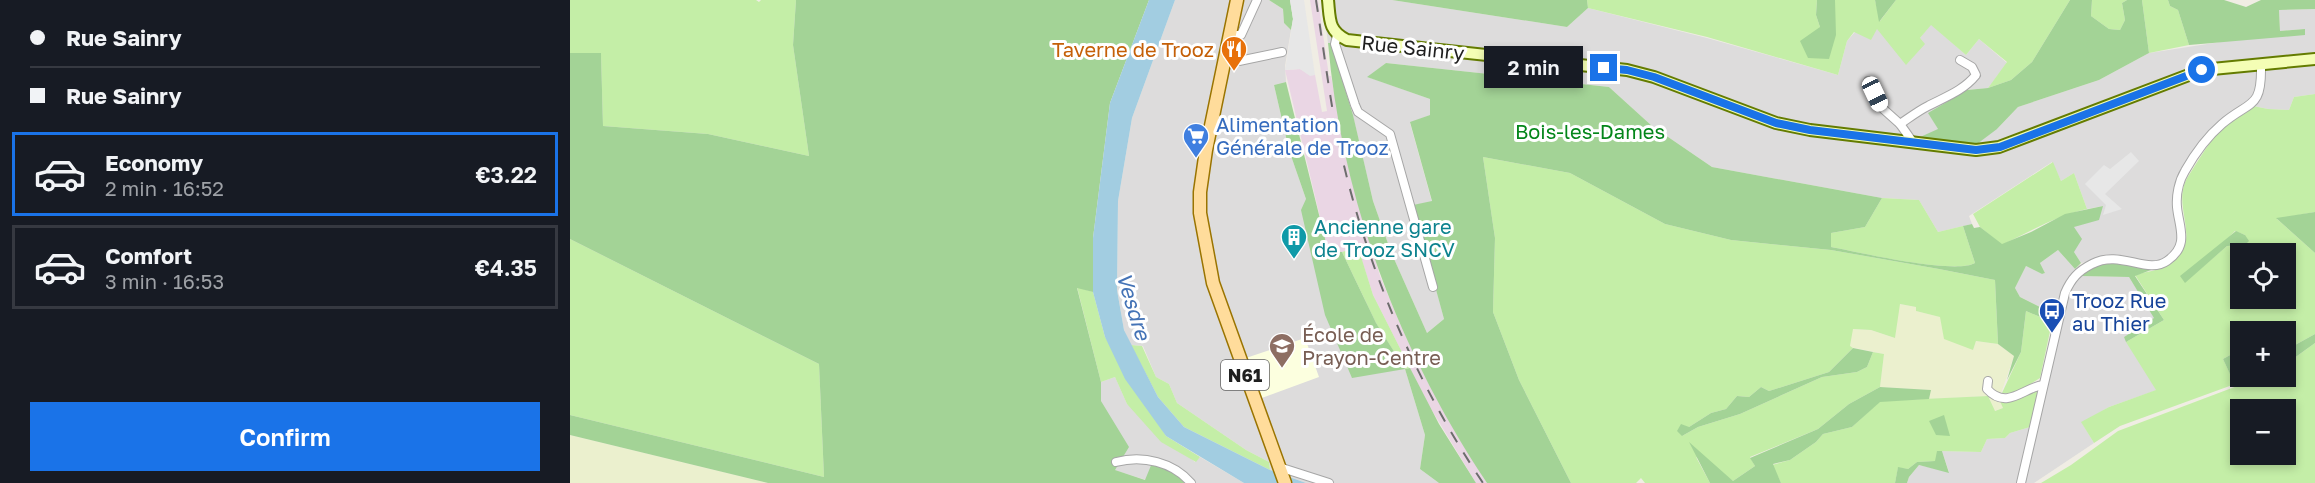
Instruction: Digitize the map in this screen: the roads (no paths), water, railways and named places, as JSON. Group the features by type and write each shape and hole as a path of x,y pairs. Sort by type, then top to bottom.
{"main road":[{"name":"N61","path":"1211,127 1234,35 1240,0"},
{"name":"N61","path":"1240,0 1211,127 1200,192 1200,213 1213,283 1282,474"}],"street":[{"path":"1234,35 1241,35 1257,0"},
{"name":"Rue Sainry","path":"1328,0 1332,28 1337,35 1347,40 1627,70 1654,77 1776,123 1810,130 1976,150 2000,147 2202,70 2315,59"},
{"path":"1337,35 1335,44 1358,112 1390,134 1433,287"},
{"path":"1228,61 1239,62 1282,52"},
{"path":"1900,124 1926,106 1947,98 1970,83 1976,75 1972,67 1959,60"},
{"path":"2021,483 2065,293 2070,283 2077,273 2107,258 2117,258 2147,266 2166,262 2177,251 2183,235 2177,207 2178,192 2184,172 2212,132 2257,99 2262,86 2261,65"},
{"path":"1868,81 1881,107 1900,124 1912,141"},
{"path":"1988,381 1987,389 1991,393 2007,399 2043,385"},
{"path":"1116,462 1135,459 1161,463 1178,470 1191,483"},
{"path":"1282,474 1329,483"}],"water":[{"name":"Vesdre","path":"1149,0 1175,0 1132,118 1118,201 1117,290 1124,330 1158,397 1184,427 1270,470 1306,483 1244,483 1166,436 1125,379 1105,337 1093,292 1093,238 1110,103"}],"railway":[{"path":"1316,0 1337,134 1365,240 1380,283 1416,366 1436,406 1483,483"}],"place":[{"name":"Taverne de Trooz","path":"1234,72"},
{"name":"Alimentation Générale de Trooz","path":"1196,159"},
{"name":"Ancienne gare de Trooz SNCV","path":"1294,260"},
{"name":"Trooz Rue au Thier","path":"2052,334"},
{"name":"École de Prayon-Centre","path":"1282,369"}],"park label":[{"name":"Bois-les-Dames","path":"1590,131"}]}
